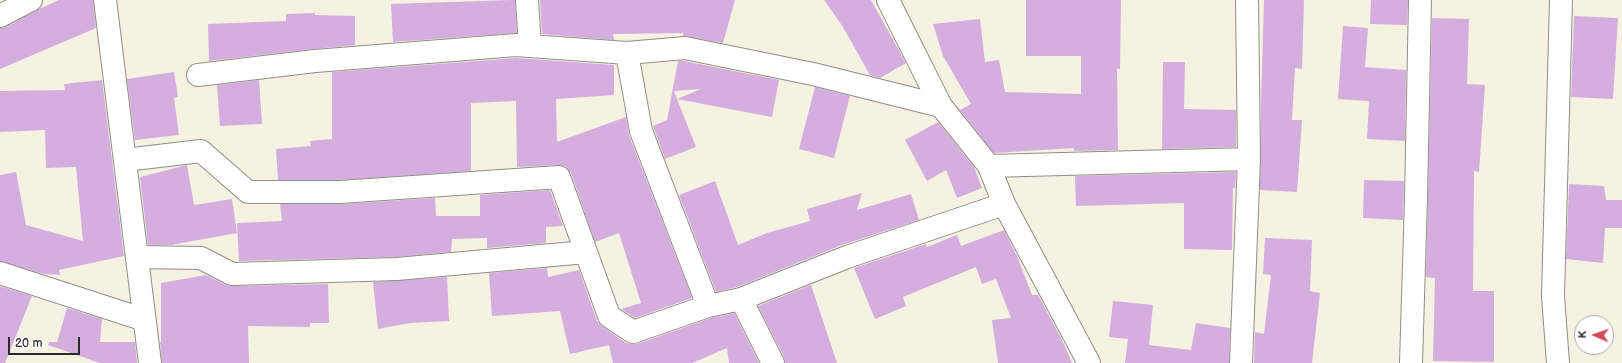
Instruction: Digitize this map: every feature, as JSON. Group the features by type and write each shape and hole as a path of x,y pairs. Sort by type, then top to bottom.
{"street":[{"path":"0,16 31,0"},
{"path":"105,0 146,320 150,363"},
{"path":"527,0 530,46"},
{"path":"888,0 941,106 989,166 1004,204 1089,363"},
{"path":"1241,363 1249,159 1247,0"},
{"path":"1411,363 1420,0"},
{"path":"1558,363 1553,296 1561,0"},
{"path":"198,75 315,61 516,46 627,54 685,48 813,74 941,106"},
{"path":"627,54 641,131 708,306"},
{"path":"125,160 201,151 248,192 340,192 559,177 609,316 633,332 708,306 741,299 847,257 1004,204"},
{"path":"989,166 1249,159"},
{"path":"137,257 202,258 232,274 397,269 586,252"},
{"path":"0,273 146,320"},
{"path":"741,299 773,363"}],"building":[{"path":"59,0 93,0 96,28 0,69 0,28 6,27"},
{"path":"515,0 517,33 393,42 391,4"},
{"path":"540,0 735,0 723,43 683,36 683,33 613,34 614,40 542,34"},
{"path":"824,0 871,0 906,63 880,78 870,75 843,27"},
{"path":"1026,0 1121,0 1120,69 1117,69 1118,150 1074,151 1074,148 994,153 960,110 971,104 943,56 933,24 980,19 985,62 999,60 1005,92 1081,94 1081,56 1026,56"},
{"path":"1264,0 1304,0 1302,69 1295,68 1292,120 1302,120 1297,192 1260,190"},
{"path":"1371,0 1408,0 1407,25 1370,24"},
{"path":"315,13 315,15 355,16 355,45 209,61 208,24 286,21 286,14"},
{"path":"1574,16 1618,18 1613,99 1571,97"},
{"path":"1432,18 1469,19 1467,84 1485,85 1479,172 1474,171 1473,291 1494,291 1494,362 1433,361 1435,278 1426,277"},
{"path":"1343,26 1368,28 1365,67 1406,70 1405,141 1367,139 1369,101 1338,99"},
{"path":"516,58 614,65 614,95 556,99 557,142 626,117 629,135 692,298 635,318 621,309 641,303 619,233 595,242 571,173 565,166 517,167 516,101 471,103 471,171 340,180 278,180 276,149 311,146 310,141 332,139 332,72"},
{"path":"678,61 779,80 772,117 677,99 696,147 665,159 653,126 667,120","holes":["701,89 677,99 674,91"]},
{"path":"1163,62 1185,62 1184,109 1236,110 1236,147 1162,149"},
{"path":"174,72 178,97 174,98 179,135 135,140 127,79"},
{"path":"102,80 124,256 59,270 60,275 44,274 0,261 0,175 16,172 26,225 83,241 76,167 46,168 45,130 0,132 0,91 65,90 64,84"},
{"path":"259,80 262,124 220,126 217,85"},
{"path":"815,87 850,96 834,158 799,149"},
{"path":"938,122 974,167 982,188 957,198 946,170 927,181 905,140"},
{"path":"187,165 194,205 232,199 237,233 171,245 148,245 140,177"},
{"path":"1236,172 1235,188 1233,188 1232,250 1184,249 1184,203 1076,206 1075,176"},
{"path":"1364,180 1404,181 1403,220 1363,218"},
{"path":"715,181 738,245 767,233 810,221 807,209 862,193 857,210 911,194 919,220 842,245 737,287 716,292 679,195"},
{"path":"1569,184 1604,186 1606,200 1622,200 1622,228 1605,228 1603,263 1566,259"},
{"path":"550,190 563,226 546,227 546,243 487,248 487,238 452,239 451,252 396,257 239,261 237,223 282,221 280,204 341,204 435,198 436,216 480,216 480,195"},
{"path":"1004,230 1017,256 1032,295 1038,295 1063,342 1072,363 998,363 992,320 1011,318 996,279 982,284 976,267 903,297 906,306 875,319 854,268 926,244 927,247 957,235 961,246"},
{"path":"1265,238 1312,240 1310,291 1320,293 1312,363 1254,363 1255,332 1264,334 1271,275 1263,274"},
{"path":"547,268 548,277 579,270 597,321 626,343 637,344 711,318 734,313 759,363 729,363 727,348 692,363 613,363 609,345 570,354 560,311 492,316 489,273"},
{"path":"206,275 226,285 232,286 328,284 329,323 310,323 310,327 248,326 249,363 162,363 160,342 161,283"},
{"path":"447,277 449,321 410,323 378,329 373,282"},
{"path":"811,285 837,363 785,363 784,357 758,306"},
{"path":"0,286 32,296 5,363 0,363"},
{"path":"1113,301 1153,305 1149,345 1191,350 1196,323 1230,328 1229,363 1125,363 1128,339 1109,337"},
{"path":"67,308 102,319 100,342 135,342 137,363 100,363 48,345 49,342 57,342"}]}
